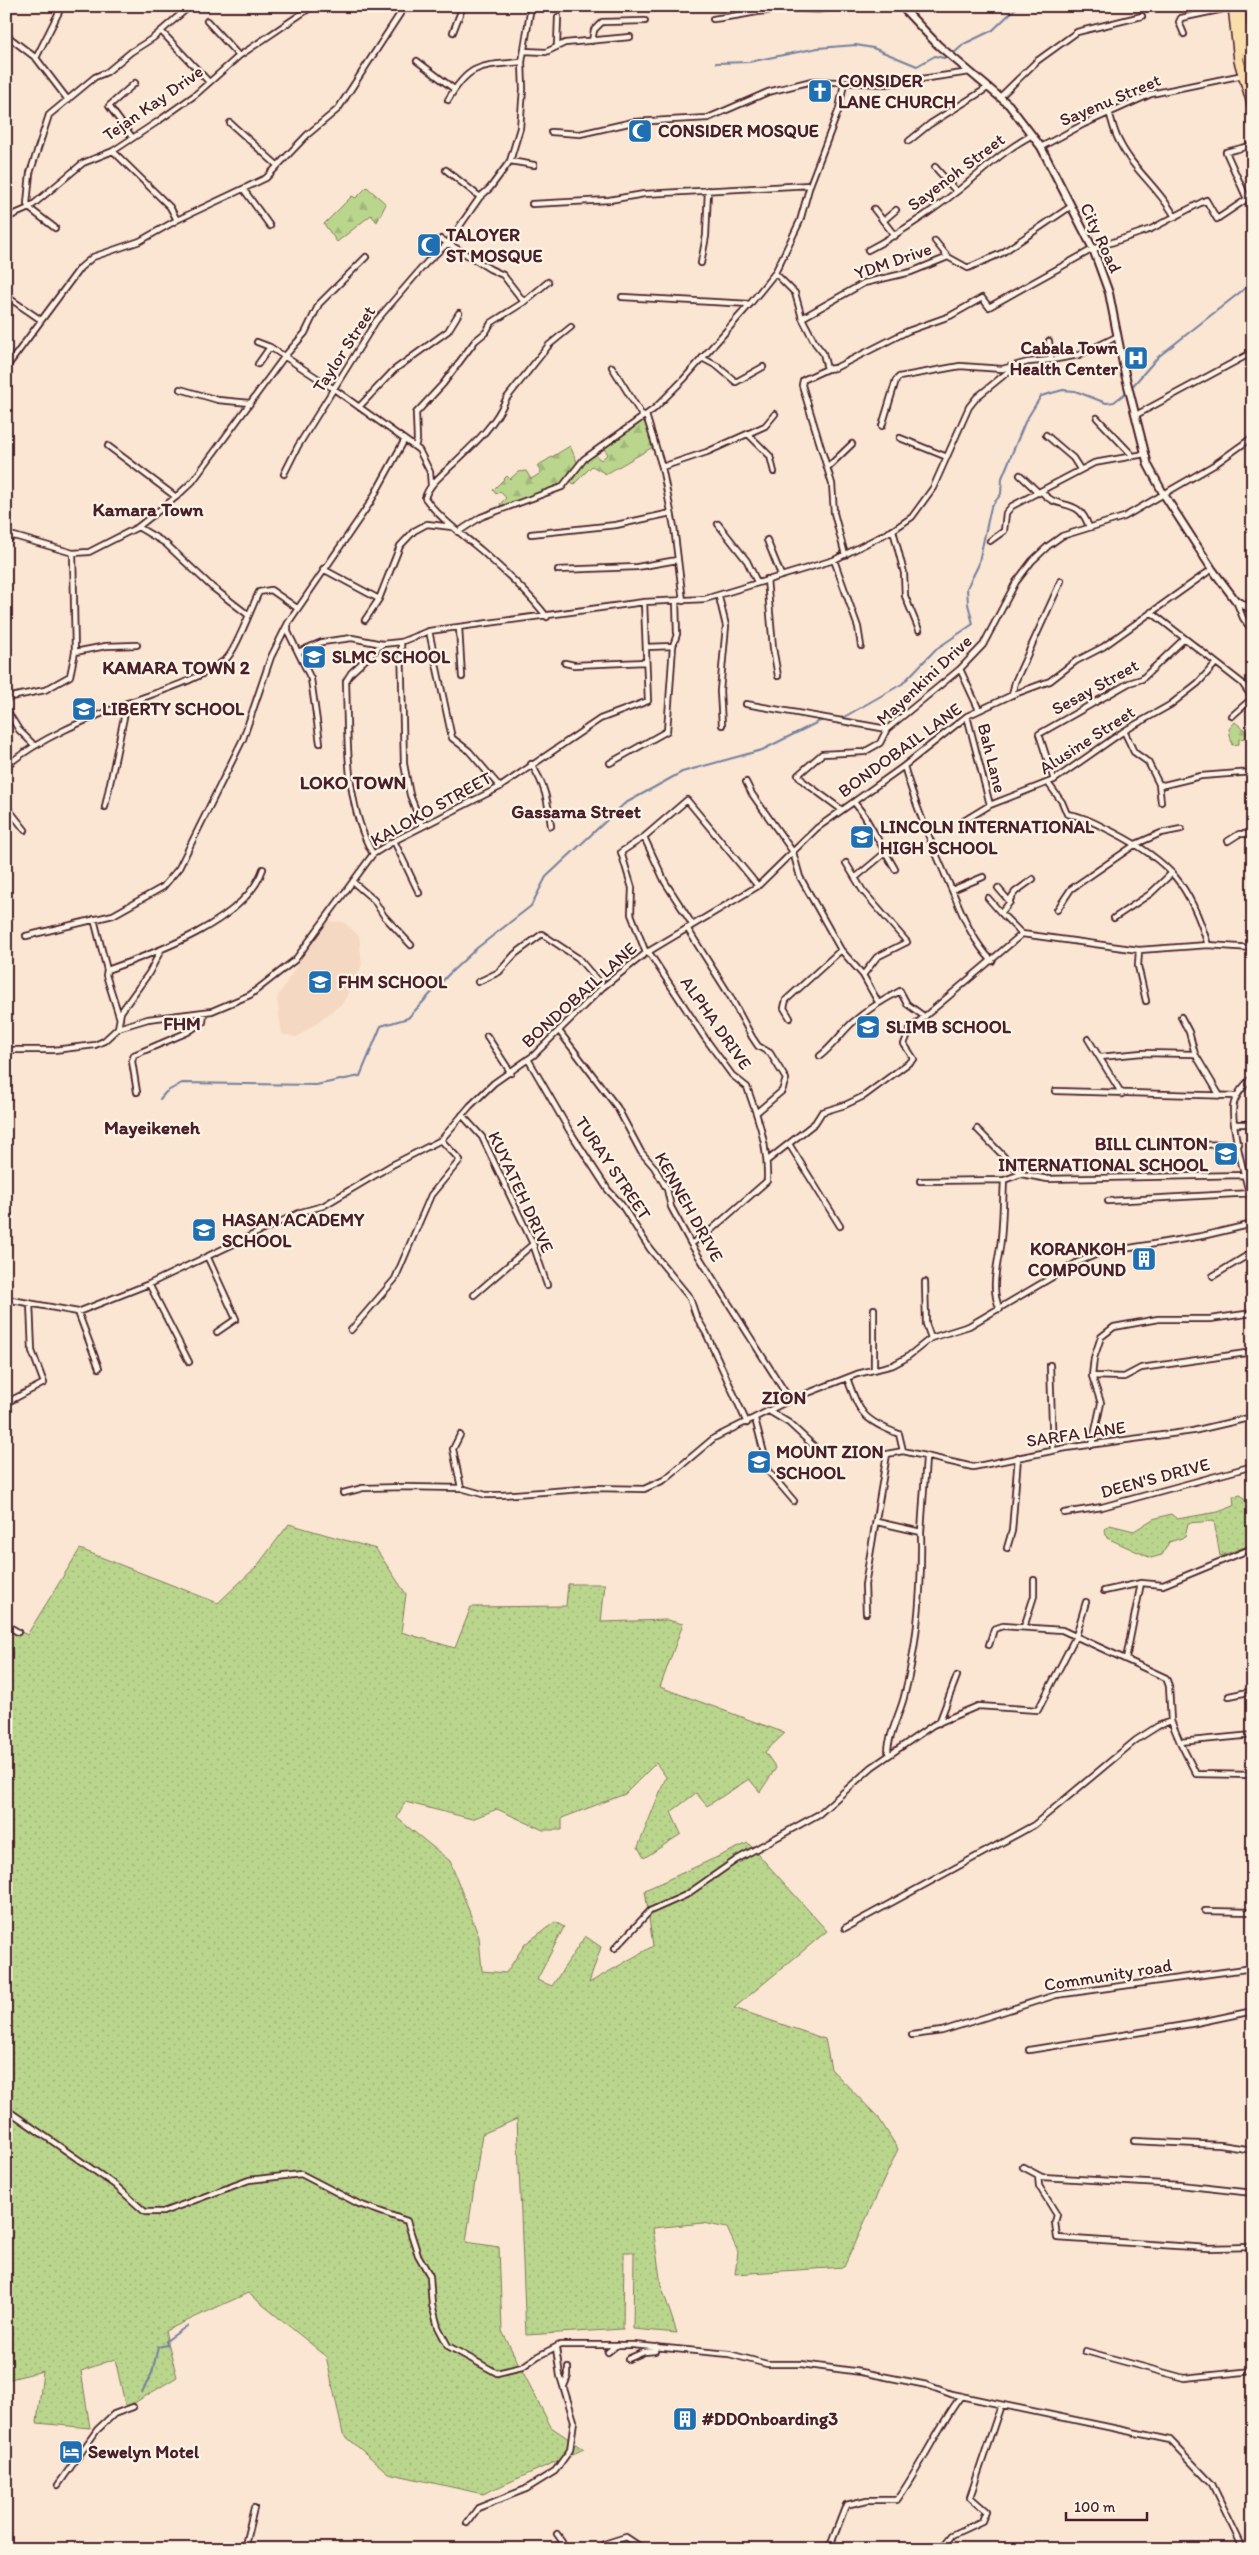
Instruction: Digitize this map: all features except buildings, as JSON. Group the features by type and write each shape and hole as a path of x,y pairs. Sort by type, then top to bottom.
{"highway":[{"path":"1233,6 1249,75"},
{"path":"1240,6 1253,107"}],"main road":[{"name":"City Road","path":"901,6 946,52 1001,96 1041,147 1093,249 1109,293 1116,337 1145,454 1163,493 1212,569 1236,601 1253,610"}],"street":[{"path":"36,58 62,6"},
{"path":"55,228 29,208 27,204 30,173 49,115 95,77 107,72 161,31 190,6"},
{"name":"Tejan Kay Drive","path":"6,218 29,208 83,163 113,151 172,111 239,56 313,6"},
{"path":"6,368 80,268 93,258 140,241 177,220 266,178 277,165 338,109 405,6"},
{"path":"453,32 463,6"},
{"name":"Taylor Street","path":"284,474 298,446 376,321 427,262 448,243 480,197 490,188 510,161 520,128 523,89 522,62 530,6"},
{"path":"743,6 747,14"},
{"path":"713,19 766,13 778,9 837,6"},
{"path":"1184,34 1179,22 1181,18 1233,6"},
{"path":"1001,96 1045,54 1077,32 1142,16"},
{"path":"557,45 558,17"},
{"path":"592,41 594,30 602,22 645,20"},
{"path":"207,21 239,56"},
{"path":"1242,29 1253,27"},
{"path":"161,31 209,82"},
{"path":"6,35 36,58 68,100"},
{"path":"524,51 546,52 557,45 630,36"},
{"path":"417,61 454,89"},
{"path":"448,100 454,89 468,72 480,67 522,62"},
{"path":"551,132 580,134 614,125 708,118 790,85 812,81 886,84 970,72"},
{"name":"Sayenu Street","path":"1041,147 1109,112 1160,91 1249,75"},
{"path":"365,620 379,599 400,546 414,531 427,524 456,530 481,517 562,487 584,459 644,416 683,380 775,273 800,221 810,185 840,109 844,83"},
{"path":"132,137 109,106 135,84"},
{"path":"909,141 930,124 989,87"},
{"path":"1109,112 1120,143 1138,169 1163,198 1175,217"},
{"path":"230,123 277,165"},
{"name":"Sayenoh Street","path":"868,250 897,235 956,191 1006,149 1032,135"},
{"path":"845,555 834,513 832,484 802,385 803,380 827,369 835,368 908,331 950,316 982,298 989,307 1093,249 1128,239 1206,200 1217,219 1248,199 1226,152 1253,145"},
{"path":"113,151 170,207 177,220"},
{"path":"510,161 534,165"},
{"path":"935,167 956,191"},
{"path":"446,170 480,197"},
{"path":"532,204 609,200 644,194 810,185"},
{"path":"244,190 270,226"},
{"path":"701,263 706,236 708,190"},
{"name":"YDM Drive","path":"802,318 864,283 911,272 948,257 968,268 1002,253 1070,207"},
{"path":"874,209 897,235"},
{"path":"883,220 896,210"},
{"path":"442,239 503,275 524,302"},
{"path":"935,241 948,257"},
{"path":"6,540 14,536 73,553 89,552 138,527 193,481 284,357 305,333 319,304 366,257"},
{"path":"775,273 795,293 802,318 823,353 827,369"},
{"path":"415,447 417,440 416,413 443,384 475,340 486,332 491,323 524,302 548,282"},
{"path":"6,296 41,320"},
{"path":"622,297 750,304"},
{"path":"359,407 394,370 448,331 459,314"},
{"path":"547,617 529,593 456,530 432,508 425,498 431,486 480,438 502,410 506,399 549,345 571,327"},
{"path":"882,426 896,380 899,377 960,366 1002,369 1014,367 1028,362 1079,355 1116,337"},
{"path":"1049,341 1051,360"},
{"path":"257,342 270,347 334,389 404,441 415,447 424,458 430,472 431,486"},
{"path":"258,364 270,347"},
{"path":"1136,415 1253,352"},
{"path":"702,358 717,366 736,382 763,367"},
{"path":"612,367 644,416 662,466 671,513 683,601"},
{"path":"298,652 322,642 352,638 382,644 401,642 429,631 547,617 644,602 683,601 719,597 757,582 834,560 893,530 912,517 924,503 933,488 969,407 977,397 1014,367"},
{"path":"180,389 218,400 250,403"},
{"path":"662,466 707,452 748,434 765,426 775,414"},
{"path":"1097,418 1133,456"},
{"path":"748,434 770,456 774,472"},
{"path":"1046,435 1073,458 1080,469"},
{"name":"Mayenkini Drive","path":"842,810 804,782 798,775 822,754 864,752 880,743 888,729 960,669 982,645 1016,582 1032,561 1062,536 1124,517 1214,465 1253,437"},
{"path":"900,438 947,457"},
{"path":"26,936 112,915 139,902 162,887 179,868 243,739 271,657 288,624 323,569 370,503 404,441"},
{"path":"828,468 852,444"},
{"path":"108,446 176,497"},
{"path":"990,541 1004,530 1008,509 1080,469 1110,459 1145,454"},
{"path":"1020,475 1047,497 1079,508 1085,514 1090,527"},
{"path":"531,534 616,525 671,513"},
{"path":"718,524 747,561 757,582"},
{"path":"138,527 165,543 212,587 247,614"},
{"path":"893,530 904,573 905,596 919,630"},
{"path":"767,540 782,575"},
{"path":"6,698 45,690 70,676 75,652 73,553"},
{"path":"558,570 637,567 677,560"},
{"path":"834,560 858,627 861,646"},
{"path":"323,569 379,599"},
{"name":"BONDOBAIL LANE","path":"78,1312 149,1284 208,1258 302,1212 322,1206 392,1165 441,1140 462,1115 494,1083 511,1073 528,1059 604,987 647,952 758,886 817,828 904,766 967,716 1012,695 1050,681 1212,569"},
{"path":"767,579 773,648 778,676"},
{"path":"1012,695 1015,682 1061,581"},
{"path":"6,766 34,745 127,704 180,684 226,660 259,592 271,590 297,608"},
{"path":"719,597 726,626 720,691 722,725"},
{"path":"610,763 667,732 673,646 677,634 676,601"},
{"path":"1236,601 1243,618 1253,632"},
{"path":"565,662 574,666 646,662 644,602"},
{"path":"1151,612 1242,683 1252,695 1249,701 1232,716"},
{"path":"288,624 288,632 311,679 320,743"},
{"path":"459,627 462,677"},
{"path":"429,631 452,738 469,751 500,787"},
{"name":"Sesay Street","path":"1054,780 1038,734 1129,682 1142,680 1184,639"},
{"path":"401,642 404,764 410,795 422,826"},
{"path":"373,854 363,832 353,794 347,741 346,681 351,673 382,644"},
{"path":"75,652 106,646 137,645"},
{"path":"646,647 673,646"},
{"name":"KALOKO STREET","path":"6,1050 54,1050 95,1045 104,1041 118,1028 148,1019 204,1013 250,995 295,960 373,854 422,826 500,787 600,719 647,702 649,698 646,662"},
{"name":"Alusine Street","path":"962,822 990,805 1054,780 1124,731 1170,705 1198,683 1216,663"},
{"path":"960,669 979,710"},
{"path":"105,807 127,704"},
{"path":"746,704 888,729"},
{"path":"6,709 19,730 34,745"},
{"name":"Bah Lane","path":"967,716 990,805"},
{"path":"1124,731 1134,752 1148,762 1161,785 1162,802"},
{"path":"532,764 542,780 546,792 551,826"},
{"path":"904,766 928,839 977,945 992,961"},
{"path":"1161,785 1201,776 1253,772"},
{"path":"746,782 752,794 793,852 800,877 841,950 863,975 878,1002"},
{"path":"1048,783 1062,802 1067,814 1079,815 1136,844 1155,857 1172,873 1186,889 1198,913 1208,945"},
{"path":"692,924 665,882 644,837 688,800 758,886"},
{"path":"854,802 896,869"},
{"path":"6,806 25,830"},
{"path":"1057,910 1071,889 1136,844 1160,833 1180,829"},
{"path":"1228,841 1239,834 1253,834"},
{"name":"ALPHA DRIVE","path":"644,837 621,852 632,888 631,914 647,952 732,1075 747,1087 765,1137 768,1160 767,1181 710,1230 690,1244"},
{"path":"394,841 419,893"},
{"path":"855,878 886,852"},
{"path":"846,863 862,891 909,940 877,957 863,975"},
{"path":"107,970 161,950 190,936 228,913 260,880 263,869"},
{"path":"1114,918 1150,894 1172,873"},
{"path":"952,890 983,877"},
{"path":"1008,900 1015,892 1033,879"},
{"path":"353,882 374,900 384,916 411,946"},
{"path":"998,888 1010,902 1001,913"},
{"path":"988,898 1022,934 1138,950 1208,945 1253,948"},
{"path":"94,920 107,970 106,976 120,1019"},
{"path":"687,928 730,996 752,1037 758,1046 770,1053 786,1079 782,1091 756,1112"},
{"path":"478,982 499,972 515,954 542,934 578,958 604,987"},
{"path":"768,1160 815,1123 822,1112 845,1105 864,1096 914,1059 904,1044 910,1029 1022,934"},
{"path":"118,1028 121,1012 149,973 161,950"},
{"path":"790,1018 784,1008 786,1000 841,950"},
{"path":"1138,950 1138,966 1146,1001"},
{"path":"820,1056 834,1045 852,1024 878,1002 900,991 907,1004 925,1017"},
{"path":"137,1092 132,1061 134,1055 188,1032 203,1022 204,1013"},
{"path":"1181,1017 1189,1032 1195,1054 1220,1096"},
{"name":"KENNEH DRIVE","path":"559,1031 606,1091 641,1152 654,1167 666,1189 672,1207 690,1244 790,1400"},
{"path":"487,1036 511,1073"},
{"path":"1088,1039 1122,1094"},
{"path":"1100,1057 1142,1053 1195,1054"},
{"name":"TURAY STREET","path":"528,1059 568,1130 608,1190 621,1204 650,1248 690,1298 696,1316 706,1333 747,1423"},
{"path":"1253,1077 1237,1096 1233,1109 1244,1175 1251,1193 1253,1207"},
{"path":"1055,1091 1237,1096"},
{"name":"KUYATEH DRIVE","path":"462,1115 482,1137 533,1244 547,1285"},
{"path":"1236,1124 1253,1124"},
{"path":"977,1128 1021,1174"},
{"path":"351,1330 395,1279 431,1195 460,1160 441,1140"},
{"path":"1171,1141 1192,1146 1239,1144"},
{"path":"789,1144 840,1226"},
{"path":"920,1181 1004,1180 1021,1174 1048,1179 1244,1175"},
{"path":"1000,1309 995,1299 995,1278 1001,1238 1004,1180"},
{"path":"1108,1201 1251,1193"},
{"path":"343,1493 379,1488 461,1488 486,1495 502,1495 595,1488 644,1488 664,1480 714,1438 790,1400 847,1378 886,1368 906,1358 932,1338 969,1326 1078,1262 1100,1253 1202,1236 1253,1224"},
{"path":"474,1295 533,1244"},
{"path":"1213,1276 1253,1252"},
{"path":"208,1258 236,1319 217,1332"},
{"path":"925,1282 926,1324 932,1338"},
{"path":"149,1284 189,1362"},
{"path":"6,1299 78,1312 98,1368"},
{"path":"6,1403 44,1384 32,1351 30,1303"},
{"path":"874,1309 874,1370"},
{"path":"1092,1444 1101,1402 1092,1376 1094,1358 1101,1337 1114,1327 1158,1318 1210,1319 1253,1313"},
{"path":"1092,1376 1124,1377 1141,1368 1253,1352"},
{"path":"1050,1366 1053,1451"},
{"path":"847,1378 859,1410 877,1425 899,1434 903,1452 887,1454 865,1585 866,1613"},
{"path":"769,1411 789,1423 817,1449"},
{"name":"SARFA LANE","path":"903,1452 973,1467 1092,1444 1193,1431 1253,1417"},
{"path":"755,1419 769,1472 794,1501"},
{"path":"460,1435 453,1449 461,1488"},
{"path":"1007,1548 1012,1532 1018,1457"},
{"path":"890,1755 887,1746 899,1717 906,1692 917,1628 922,1568 920,1532 926,1458"},
{"name":"DEEN'S DRIVE","path":"1064,1513 1102,1506 1253,1466"},
{"path":"877,1522 920,1532"},
{"path":"1104,1591 1141,1583 1163,1585 1253,1548"},
{"path":"1024,1627 1034,1596 1034,1580"},
{"path":"1126,1659 1141,1583"},
{"path":"615,1948 650,1911 686,1895 736,1860 820,1814 872,1767 939,1723 978,1706 1038,1710 1076,1636 1086,1602"},
{"path":"6,1625 18,1632"},
{"path":"989,1645 996,1627 1062,1630 1126,1659 1168,1681 1171,1721 1196,1774 1253,1775"},
{"path":"939,1723 957,1676"},
{"path":"1229,1696 1253,1691"},
{"path":"845,1928 1034,1825 1136,1740 1158,1726 1171,1721"},
{"path":"1180,1742 1253,1735"},
{"path":"1206,1911 1253,1912"},
{"name":"Community road","path":"912,2035 942,2031 1063,1993 1253,1968"},
{"path":"1029,2050 1191,2024 1253,2010"},
{"path":"6,2109 115,2185 144,2212 162,2212 250,2180 300,2174 359,2204 407,2221 418,2255 430,2276 432,2305 438,2327 448,2346 496,2373 522,2368 538,2356 556,2348 582,2344 729,2354 767,2364 801,2364 861,2372 927,2385 961,2396 1170,2440 1212,2484 1241,2544"},
{"path":"1134,2141 1220,2145 1253,2150"},
{"path":"1023,2167 1042,2177 1180,2185 1253,2193"},
{"path":"1038,2175 1039,2186 1058,2215 1055,2222 1057,2238 1208,2248 1253,2247"},
{"path":"608,2352 617,2345"},
{"path":"467,2523 478,2508 526,2488 555,2471 570,2450 574,2430 556,2359 556,2348"},
{"path":"628,2359 644,2352 655,2351 658,2348"},
{"path":"1085,2351 1184,2378 1253,2371"},
{"path":"564,2386 568,2376 568,2368"},
{"path":"829,2549 846,2505 867,2500 897,2500 915,2474 934,2438 961,2396"},
{"path":"941,2549 952,2535 982,2521 986,2512 970,2497 1002,2405"},
{"path":"58,2485 97,2430 114,2414 133,2407"},
{"path":"244,2549 254,2508"},
{"path":"557,2534 562,2539 559,2549"},
{"path":"600,2549 604,2544 626,2536 644,2549"}],"shaded area":[{"name":"FHM SCHOOL","path":"324,921 344,922 359,936 362,965 343,1003 297,1037 282,1034 277,998"}],"green space":[{"path":"367,187 386,204 377,222 371,215 337,242 324,224 352,196 356,198"},
{"path":"642,419 653,447 606,474 592,466 574,484 570,481 585,461 595,455 601,460 608,454 604,449"},
{"path":"570,446 578,464 560,485 501,508 500,504 506,498 500,491 496,494 493,490 507,476 510,479 518,472 526,471 531,479 541,473 537,466"},
{"path":"1235,722 1247,732 1245,738 1239,739 1239,744 1232,745 1229,729"},
{"path":"1241,1495 1246,1502 1253,1500 1253,1544 1220,1556 1214,1521 1188,1523 1185,1537 1169,1542 1162,1555 1151,1558 1107,1538 1104,1529 1110,1525 1134,1531 1153,1519 1171,1514 1177,1519 1218,1512 1234,1506 1233,1496"},
{"path":"289,1524 376,1549 406,1594 401,1632 455,1648 471,1607 566,1606 568,1584 605,1584 601,1622 667,1620 683,1624 660,1687 785,1733 765,1752 776,1768 760,1792 749,1779 707,1806 696,1793 671,1812 681,1834 644,1858 638,1847 666,1777 656,1763 625,1794 562,1818 562,1830 543,1830 497,1809 472,1819 405,1802 397,1818 450,1861 479,1937 482,1971 506,1973 525,1944 555,1922 564,1927 537,1980 552,1986 585,1936 601,1947 589,1983 653,1946 645,1890 748,1843 827,1931 734,2008 825,2039 831,2069 878,2117 898,2149 844,2267 735,2274 738,2252 727,2228 703,2223 653,2228 661,2285 677,2333 633,2329 634,2252 624,2252 623,2329 526,2335 517,2119 482,2134 466,2242 499,2247 502,2331 551,2427 584,2449 483,2494 388,2473 343,2434 326,2356 248,2293 165,2331 177,2377 126,2408 115,2359 81,2371 90,2428 37,2423 43,2371 6,2380 6,1623 27,1635 80,1549 218,1603 257,1566"}],"waterway":[{"path":"952,55 964,44 993,30 1018,6"},
{"path":"716,63 749,62 818,48 856,45 873,48 917,66 935,56 947,57"},
{"path":"1130,389 1158,357 1253,282"},
{"path":"837,719 844,717 902,684 936,649 973,624 968,604 967,588 978,566 991,507 1001,494 1002,478 1025,422 1041,396 1063,390 1075,391 1106,403 1114,402 1127,392"},
{"path":"160,1099 166,1092 182,1083 316,1085 360,1076 381,1026 408,1018 449,974 477,948 531,906 546,877 624,804 682,772 762,750 820,721 828,720"},
{"path":"142,2392 152,2373 158,2347 167,2345 166,2341 187,2326"}],"place":[{"name":"CONSIDER LANE CHURCH","path":"820,91"},
{"name":"CONSIDER MOSQUE","path":"640,131"},
{"name":"TALOYER ST MOSQUE","path":"429,245"},
{"name":"Cabala Town Health Center","path":"1136,358"},
{"name":"SLMC SCHOOL","path":"314,657"},
{"name":"LIBERTY SCHOOL","path":"84,709"},
{"name":"LINCOLN INTERNATIONAL HIGH SCHOOL","path":"862,837"},
{"name":"FHM SCHOOL","path":"320,982"},
{"name":"SLIMB SCHOOL","path":"868,1027"},
{"name":"BILL CLINTON INTERNATIONAL SCHOOL","path":"1226,1154"},
{"name":"HASAN ACADEMY SCHOOL","path":"204,1230"},
{"name":"KORANKOH COMPOUND","path":"1144,1259"},
{"name":"MOUNT ZION SCHOOL","path":"759,1462"},
{"name":"#DDOnboarding3","path":"685,2419"},
{"name":"Sewelyn Motel","path":"71,2452"}],"district":[{"name":"Kamara Town","path":"148,509"},
{"name":"KAMARA TOWN 2","path":"176,667"},
{"name":"LOKO TOWN","path":"353,782"},
{"name":"Gassama Street","path":"576,811"},
{"name":"FHM","path":"182,1023"},
{"name":"Mayeikeneh","path":"152,1127"},
{"name":"ZION","path":"784,1397"}]}
